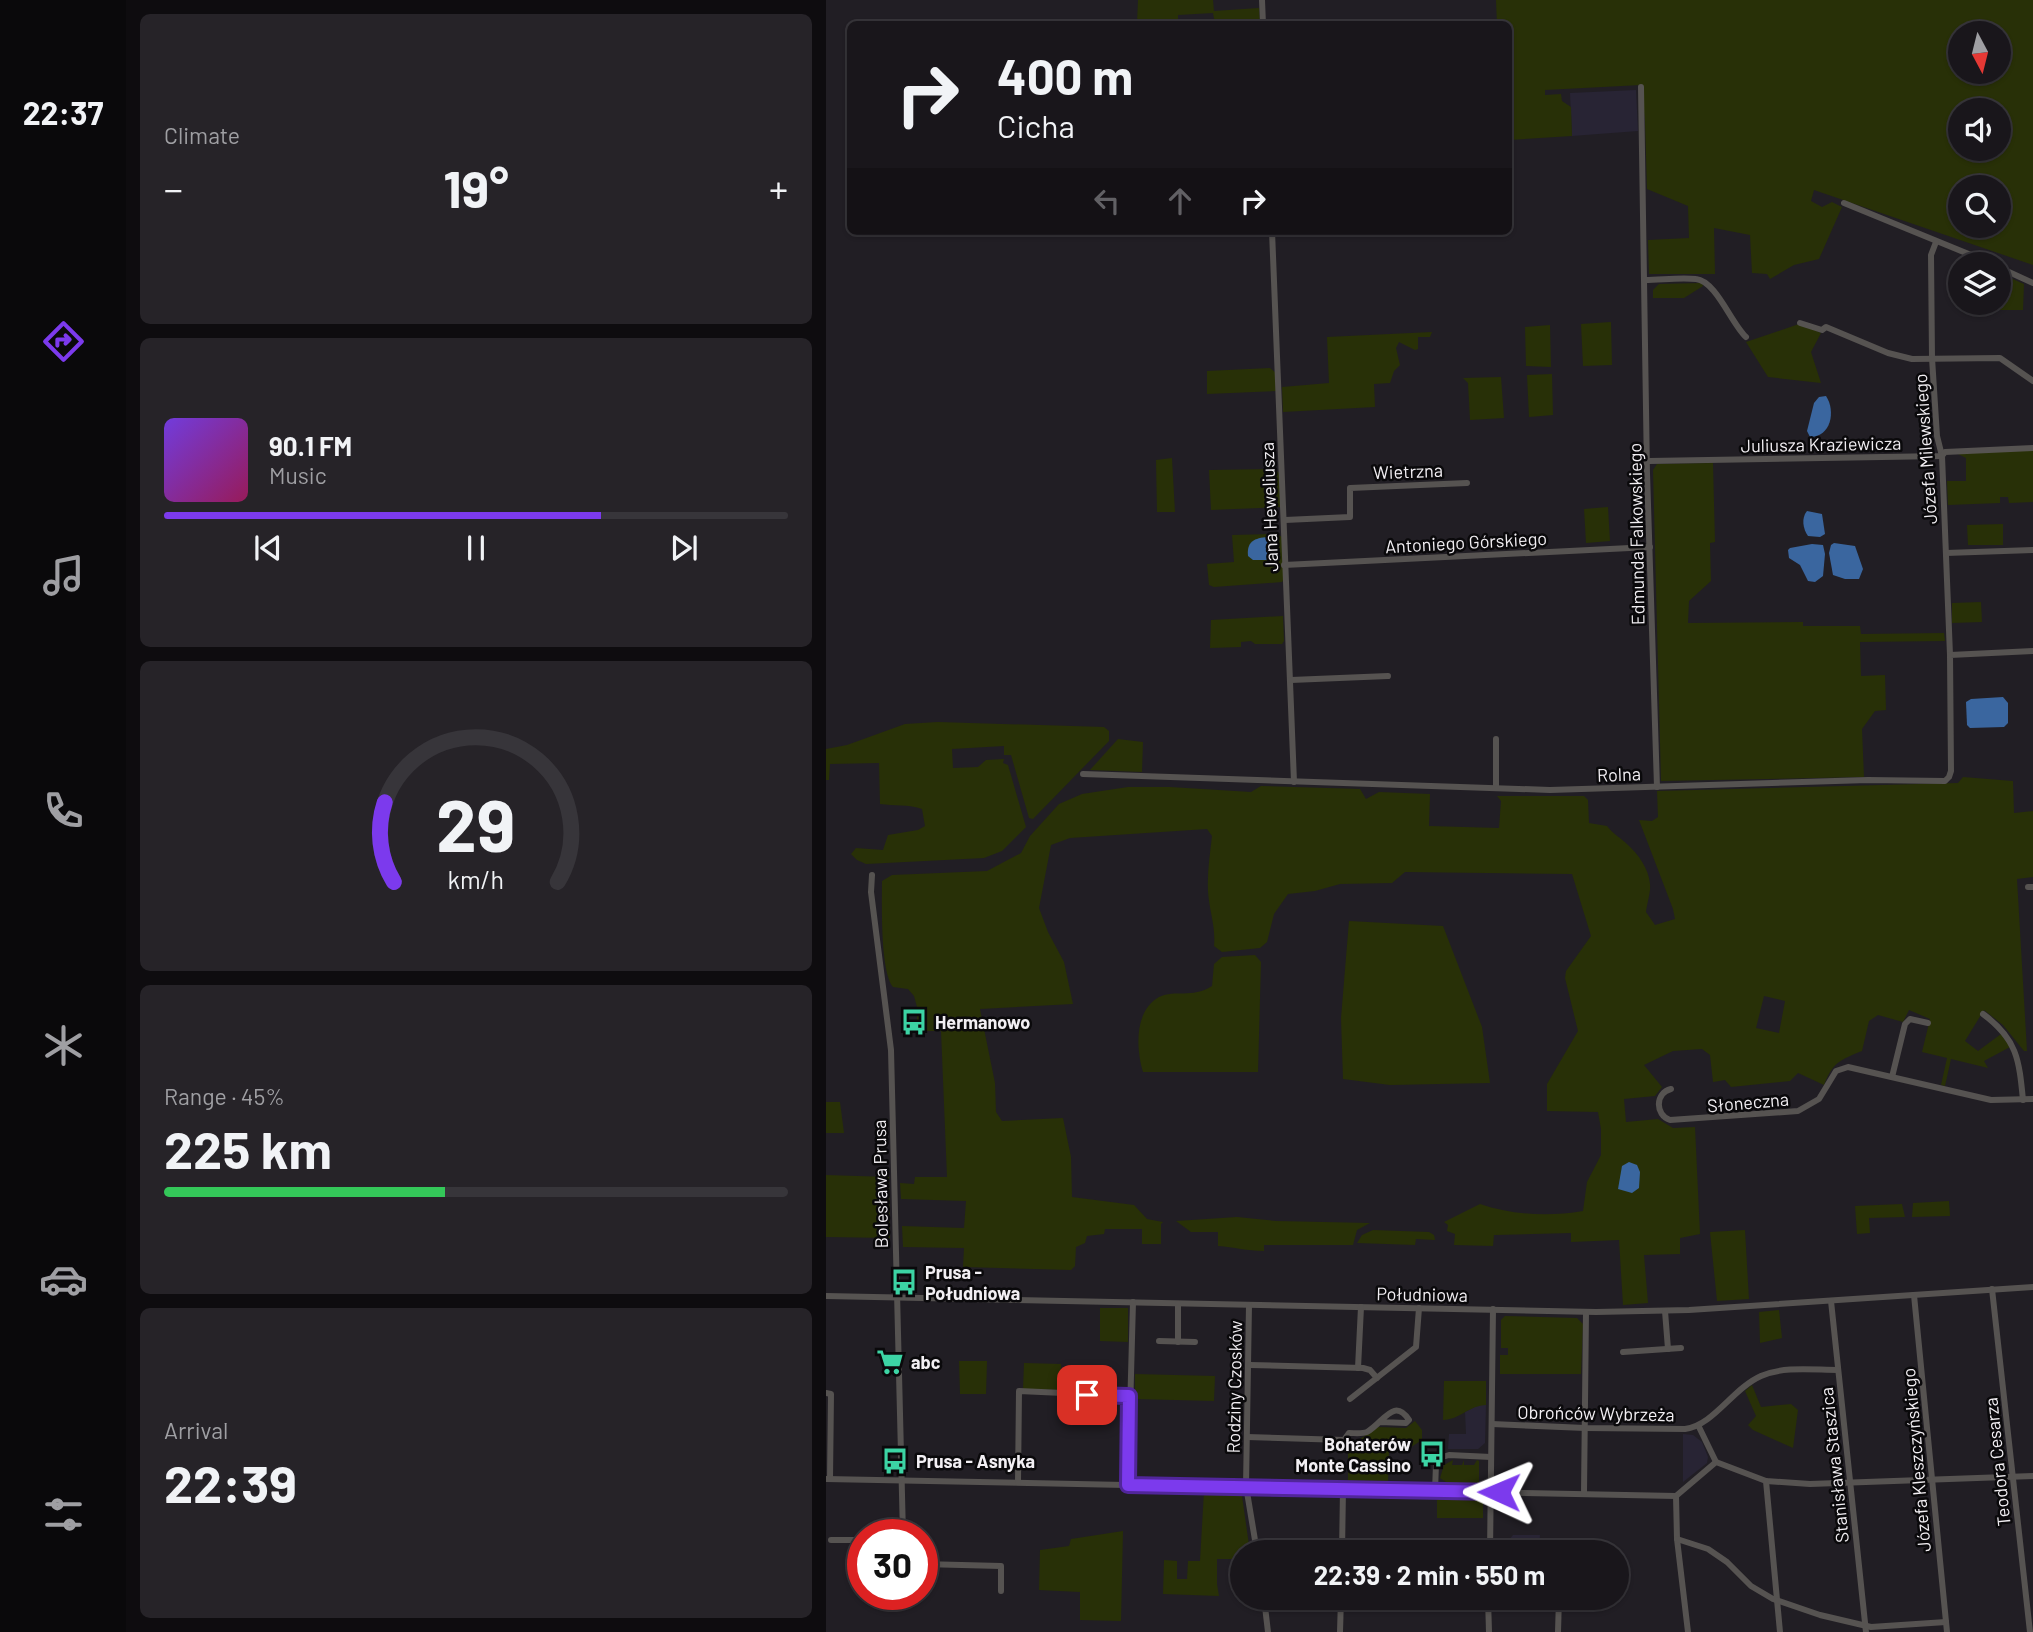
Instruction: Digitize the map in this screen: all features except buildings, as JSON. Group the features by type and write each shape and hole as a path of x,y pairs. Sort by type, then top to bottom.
{"street":[{"path":"1262,0 1263,21"},
{"name":"Edmunda Falkowskiego","path":"1641,87 1657,787"},
{"path":"1844,203 1962,252"},
{"name":"Jana Heweliusza","path":"1272,235 1294,782"},
{"name":"Józefa Milewskiego","path":"1936,242 1931,255 1932,358 1937,436 1942,456 1950,655"},
{"path":"2011,273 2033,283"},
{"path":"1645,280 1698,279 1708,284 1738,330 1746,337"},
{"path":"1800,323 1822,330 1826,327 1888,353 1912,359 2000,358 2033,381"},
{"name":"Juliusza Kraziewicza","path":"1649,461 1942,456 1945,452 2033,448"},
{"name":"Wietrzna","path":"1284,520 1350,517 1350,488 1468,483"},
{"name":"Antoniego Górskiego","path":"1284,565 1650,547"},
{"path":"1946,553 2033,550"},
{"path":"1950,655 2033,651"},
{"name":"Rolna","path":"1083,774 1550,790 1868,780 1945,781 1951,771 1950,655"},
{"path":"1291,680 1388,676"},
{"path":"1496,739 1496,789"},
{"name":"Bolesława Prusa","path":"872,875 871,892 891,1050 902,1519"},
{"path":"1983,1014 2001,1030 2017,1053 2024,1100"},
{"path":"1892,1077 1905,1024 1910,1019 1928,1023"},
{"name":"Słoneczna","path":"1671,1089 1661,1096 1660,1112 1670,1121 1798,1111 1819,1099 1836,1071 1848,1067 1991,1100 2033,1099"},
{"name":"Południowa","path":"826,1296 1586,1312 1665,1311 2033,1287"},
{"name":"Teodora Cesarza","path":"1992,1289 2030,1632"},
{"name":"Józefa Kleszczyńskiego","path":"1914,1296 1947,1632"},
{"name":"Stanisława Staszica","path":"1831,1301 1865,1629"},
{"path":"1128,1485 1133,1302"},
{"path":"1178,1304 1178,1342"},
{"name":"Rodziny Czosków","path":"1249,1305 1246,1486 1255,1540"},
{"path":"1358,1368 1361,1307"},
{"path":"1350,1399 1416,1347 1419,1308"},
{"path":"1489,1540 1493,1310"},
{"path":"1665,1311 1668,1349"},
{"path":"1584,1493 1586,1312"},
{"path":"1159,1342 1195,1342"},
{"path":"1623,1352 1681,1348"},
{"path":"1250,1365 1358,1368 1370,1370 1377,1378"},
{"name":"Obrońców Wybrzeża","path":"1492,1424 1584,1428 1699,1427 1747,1384 1763,1375 1798,1370 1838,1370"},
{"path":"1018,1482 1019,1391 1129,1396"},
{"path":"826,1393 831,1394 828,1479 1676,1496 1716,1462 1766,1481 1810,1484 2033,1476"},
{"path":"1247,1437 1344,1440 1349,1433 1364,1434 1380,1422"},
{"name":"Obrońców Wybrzeża","path":"1699,1427 1716,1462"},
{"path":"1435,1491 1436,1464 1439,1458 1449,1455 1491,1457"},
{"path":"1766,1481 1780,1632"},
{"path":"1342,1540 1343,1489"},
{"path":"1676,1496 1677,1539 1688,1632"},
{"path":"1677,1539 1709,1549 1727,1562 1751,1586 1777,1600 1865,1629 1946,1622"},
{"path":"831,1540 847,1540"},
{"path":"938,1564 1001,1566 1001,1591"},
{"path":"1266,1610 1268,1632"},
{"path":"1340,1632 1341,1610"},
{"path":"1488,1610 1489,1632"},
{"path":"1558,1632 1559,1610"}],"shaded area":[{"path":"1636,90 1638,131 1572,136 1570,93"},
{"path":"1478,1405 1486,1405 1485,1443 1478,1449 1448,1449 1449,1434 1466,1434 1465,1412"},
{"path":"1683,1434 1693,1435 1702,1442 1708,1457 1707,1463 1683,1482"},
{"path":"1513,1535 1540,1535 1540,1540 1509,1540"}],"green space":[{"path":"1138,0 1213,0 1214,11 1259,8 1260,21 1214,21 1213,13 1178,15 1178,21 1137,21"},
{"path":"1496,0 2033,0 2033,265 2011,257 2011,252 1995,252 1954,238 2011,238 2011,175 1948,175 1948,236 1814,190 1811,201 1822,207 1832,202 1842,207 1819,259 1794,265 1770,279 1767,274 1752,273 1750,235 1714,228 1715,274 1649,274 1648,240 1689,238 1688,206 1647,189 1641,85 1545,90 1545,95 1561,94 1562,101 1571,107 1572,136 1512,140 1512,21 1497,21"},
{"path":"2011,278 2024,284 2023,310 2011,310"},
{"path":"1702,283 1703,286 1684,298 1653,298 1653,290 1659,284"},
{"path":"1611,322 1612,365 1583,366 1581,324"},
{"path":"1799,324 1821,333 1811,352 1821,383 1768,377 1746,342"},
{"path":"1550,325 1551,367 1526,366 1525,327"},
{"path":"1432,332 1430,337 1418,337 1418,349 1415,350 1399,342 1396,348 1400,365 1394,371 1390,383 1374,384 1375,407 1283,412 1282,387 1329,383 1327,337"},
{"path":"1270,368 1276,373 1277,391 1207,394 1207,371"},
{"path":"1552,374 1553,415 1529,417 1527,375"},
{"path":"1501,377 1504,418 1470,420 1468,383 1463,378"},
{"path":"2033,450 2033,502 2009,503 2008,497 2000,497 2000,503 1948,505 1947,481 1966,481 1966,458 1956,453"},
{"path":"1172,458 1175,512 1157,512 1156,460"},
{"path":"1713,463 1715,542 1710,543 1711,581 1689,601 1688,623 1803,622 1803,626 1860,626 1861,634 1944,633 1945,641 1860,642 1861,676 1885,675 1886,710 1875,711 1862,729 1864,777 1661,781 1653,470 1657,464"},
{"path":"1275,469 1280,474 1282,507 1211,510 1209,470"},
{"path":"1608,507 1610,541 1586,543 1584,509"},
{"path":"2003,524 2003,545 1968,545 1967,525"},
{"path":"1277,534 1282,537 1282,582 1214,587 1209,585 1207,564 1234,562 1232,535"},
{"path":"1981,602 1982,622 1952,623 1952,603"},
{"path":"1283,616 1282,644 1255,644 1251,641 1241,642 1241,647 1210,648 1211,620"},
{"path":"938,722 1104,727 1109,731 1109,741 1033,819 1029,818 1011,755 1004,755 1004,746 952,749 953,768 978,767 986,760 1004,759 1003,763 1008,765 1026,827 1002,851 984,858 866,864 857,860 851,854 856,848 883,850 888,835 918,830 925,826 922,809 880,804 879,763 830,764 829,780 826,780 826,749 847,745 905,724"},
{"path":"1118,739 1143,742 1142,772 1090,770"},
{"path":"1963,777 2013,781 2014,813 2033,811 2033,877 2017,879 2027,1051 2024,1051 2003,1025 1984,1010 1965,1041 1978,1051 2001,1034 2010,1047 1984,1061 1988,1068 1951,1059 1945,1086 1941,1085 1947,1058 1922,1052 1930,1019 1909,1010 1903,1022 1878,1015 1869,1021 1862,1051 1838,1063 1824,1085 1798,1073 1790,1081 1731,1087 1725,1080 1713,1082 1710,1055 1702,1049 1673,1051 1644,1065 1662,1087 1655,1096 1624,1099 1626,1122 1658,1119 1673,1128 1695,1127 1700,1234 1680,1238 1680,1254 1644,1255 1648,1303 1623,1305 1619,1240 1571,1242 1571,1233 1494,1235 1493,1246 1454,1245 1455,1234 1447,1231 1448,1225 1444,1222 1480,1204 1531,1214 1583,1211 1587,1182 1601,1155 1598,1112 1547,1111 1547,1084 1578,1031 1565,978 1566,971 1591,936 1572,874 1405,872 1392,883 1340,884 1315,891 1288,894 1274,914 1267,942 1260,948 1222,952 1214,946 1208,884 1212,836 1207,829 1070,838 1051,845 1039,908 1064,962 1073,1004 980,1009 995,1083 996,1112 1002,1121 1063,1118 1071,1157 1072,1197 1134,1205 1147,1219 1163,1222 1161,1244 1142,1244 1142,1229 1105,1229 1104,1234 1087,1236 1085,1243 1076,1247 1075,1266 1071,1270 963,1267 964,1248 903,1247 902,1226 964,1228 966,1201 901,1199 900,1183 914,1184 915,1177 947,1177 941,1031 906,1028 913,1026 917,1020 914,996 908,989 893,987 886,967 882,881 892,875 987,871 1021,853 1030,836 1059,804 1082,794 1128,787 1251,792 1261,786 1360,789 1366,799 1379,792 1430,794 1429,826 1499,828 1501,801 1497,796 1584,796 1588,800 1589,823 1607,826 1632,849 1645,867 1650,887 1646,912 1655,925 1675,919 1639,820 1652,821 1658,817 1657,791 1958,783","holes":["1764,996 1785,1001 1779,1033 1756,1028"]},
{"path":"1349,921 1443,926 1482,1027 1490,1083 1390,1085 1343,1079 1341,1018"},
{"path":"1255,955 1261,962 1258,1072 1143,1072 1139,1053 1139,1031 1145,1011 1151,1003 1165,995 1197,992 1212,986 1214,964 1222,957"},
{"path":"826,1102 840,1102 844,1133 826,1133"},
{"path":"826,1175 889,1177 890,1238 826,1237"},
{"path":"1949,1201 1950,1216 1912,1217 1913,1203"},
{"path":"1902,1204 1905,1217 1869,1218 1870,1233 1857,1234 1855,1206"},
{"path":"1237,1217 1276,1221 1370,1223 1357,1230 1353,1245 1264,1245 1264,1251 1218,1246 1218,1232 1191,1232 1176,1221"},
{"path":"1373,1230 1429,1232 1434,1235 1435,1240 1416,1239 1415,1245 1357,1243 1362,1235"},
{"path":"1745,1230 1749,1299 1717,1301 1710,1232"},
{"path":"1100,1308 1128,1308 1128,1342 1100,1341"},
{"path":"1779,1310 1782,1338 1760,1343 1759,1312"},
{"path":"1505,1316 1577,1318 1583,1324 1581,1374 1500,1374 1500,1355 1508,1355 1508,1348 1501,1348 1501,1320"},
{"path":"959,1361 987,1361 986,1394 960,1394"},
{"path":"1024,1363 1061,1364 1061,1390 1023,1389"},
{"path":"1135,1374 1215,1376 1214,1401 1135,1399"},
{"path":"1444,1381 1486,1381 1486,1405 1443,1420"},
{"path":"1752,1385 1761,1407 1791,1404 1798,1410 1793,1448 1753,1430 1748,1425 1756,1416 1745,1391"},
{"path":"1415,1421 1422,1430 1422,1440 1405,1451 1389,1451 1388,1484 1348,1483 1348,1447 1378,1427 1406,1428"},
{"path":"1453,1460 1452,1465 1462,1465 1464,1460 1464,1465 1474,1465 1479,1461 1479,1483 1449,1484 1440,1478 1444,1465"},
{"path":"1204,1491 1237,1492 1242,1496 1248,1540 1230,1540 1230,1559 1217,1559 1219,1596 1163,1594 1164,1560 1177,1561 1177,1579 1187,1579 1188,1561 1200,1561"},
{"path":"1437,1497 1480,1498 1483,1502 1483,1518 1437,1518"},
{"path":"1123,1531 1121,1621 1080,1620 1080,1592 1039,1590 1040,1550 1069,1546 1071,1539"}],"water":[{"path":"1826,396 1831,409 1830,422 1823,433 1810,437 1807,431 1814,403 1819,397"},
{"path":"1807,511 1822,514 1825,534 1820,537 1808,536 1803,524"},
{"path":"1274,537 1278,542 1275,554 1266,560 1253,560 1248,556 1252,542 1259,538"},
{"path":"1834,543 1855,546 1863,569 1859,579 1845,579 1833,575 1829,553"},
{"path":"1812,544 1823,545 1825,554 1823,576 1815,582 1808,581 1800,565 1789,558 1788,550"},
{"path":"2003,697 2008,703 2008,723 2004,727 1970,728 1967,725 1966,702 1971,699"},
{"path":"1629,1162 1637,1165 1640,1172 1639,1188 1632,1193 1618,1189 1622,1166"}],"place":[{"name":"Hermanowo","path":"914,1022"},
{"name":"Prusa - Południowa","path":"904,1282"},
{"name":"abc","path":"890,1362"},
{"name":"Bohaterów Monte Cassino","path":"1432,1454"},
{"name":"Prusa - Asnyka","path":"895,1461"}],"route":[{"path":"1087,1395 1129,1396 1128,1485 1499,1492"}]}
